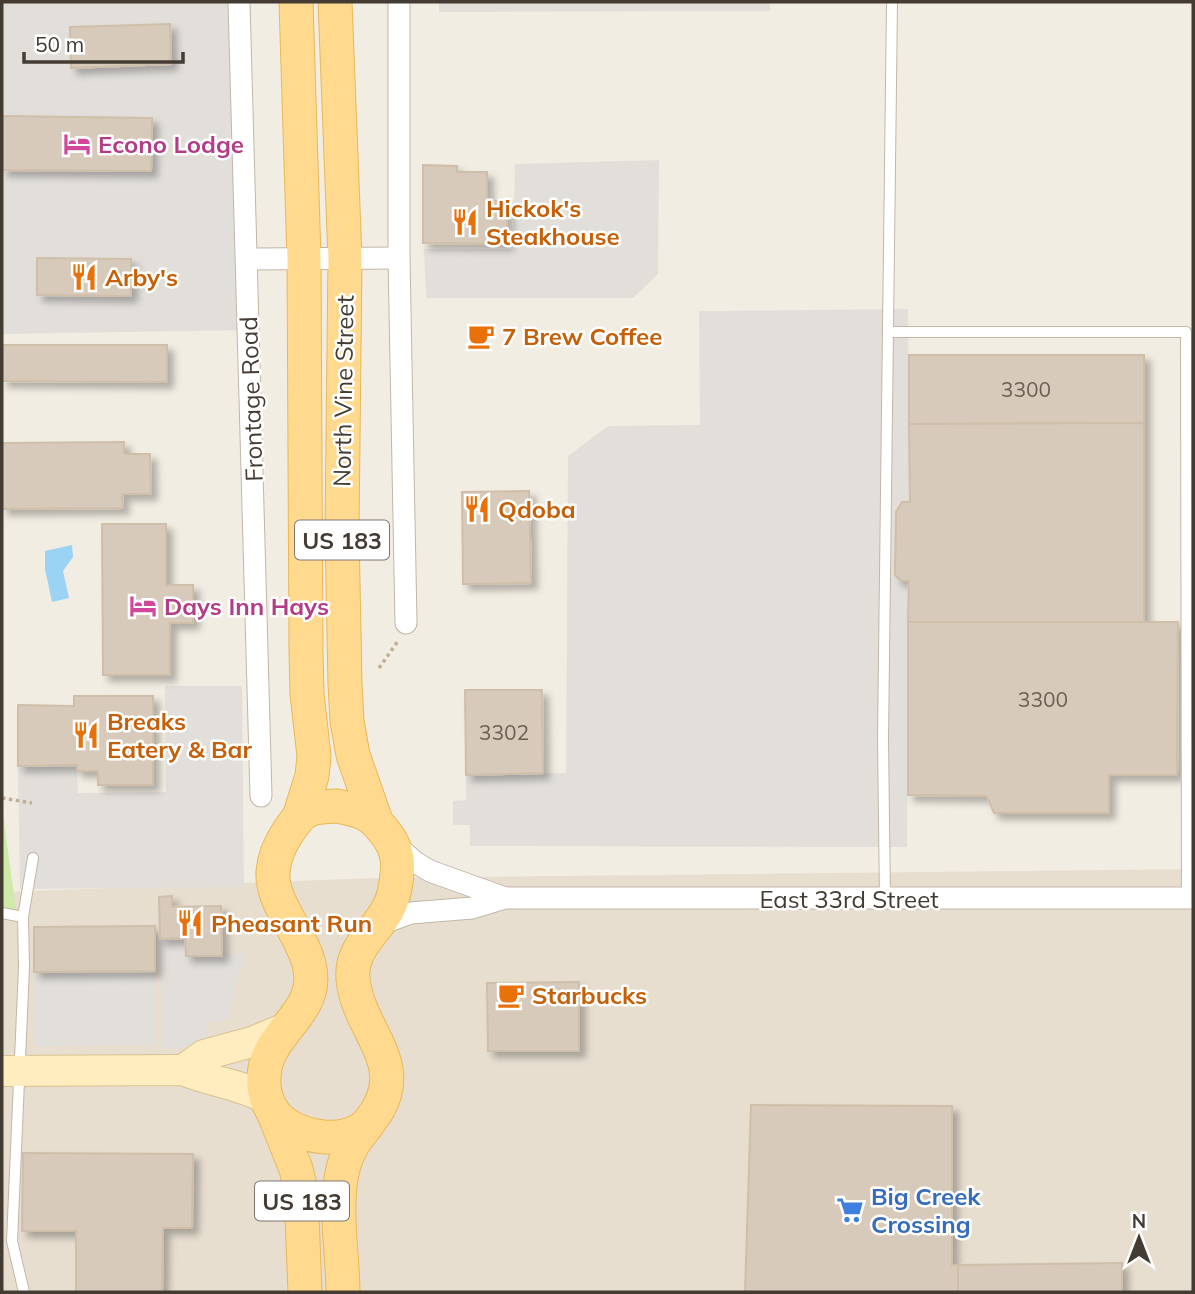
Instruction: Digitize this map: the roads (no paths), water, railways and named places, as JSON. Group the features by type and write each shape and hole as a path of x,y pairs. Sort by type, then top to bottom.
{"main road":[{"name":"North Vine Street","path":"271,1106 264,1077 265,1064 308,998 310,969 306,954 275,892 272,874 275,857 300,814 312,776 314,756 307,694 303,258 296,2"},
{"name":"North Vine Street","path":"335,2 345,258 342,532 345,684 353,755 398,867 396,884 387,910 358,950 353,965 356,995 387,1066 384,1091 368,1123"},
{"path":"300,814 319,807 337,806 357,810 384,831"},
{"path":"271,1106 290,1125 325,1138 353,1135 368,1123"},
{"name":"US 183","path":"271,1106 301,1190 305,1292"},
{"name":"US 183","path":"344,1292 339,1208 342,1172 352,1146 368,1123"}],"street":[{"name":"Frontage Road","path":"239,2 261,796"},
{"path":"399,2 403,630"},
{"path":"247,259 399,258"},
{"name":"East 33rd Street","path":"384,831 415,862 430,871 505,898"},
{"name":"East 33rd Street","path":"376,926 411,913 472,908 505,898 1190,898"},
{"path":"183,1070 204,1055 286,1028"},
{"path":"11,1071 183,1070 206,1080 242,1087 271,1106"}],"lane":[{"path":"885,899 883,739 892,2"},
{"path":"888,332 1186,332 1190,898"},
{"path":"24,1292 7,1243 11,1071 24,967 23,917 33,858"},
{"path":"2,913 23,917"}],"water":[{"path":"72,545 73,557 63,571 69,598 52,602 45,569 45,551"}],"place":[{"name":"Econo Lodge","path":"77,144"},
{"name":"Hickok's Steakhouse","path":"465,222"},
{"name":"Arby's","path":"84,277"},
{"name":"7 Brew Coffee","path":"481,336"},
{"name":"Qdoba","path":"477,509"},
{"name":"Days Inn Hays","path":"143,606"},
{"name":"Breaks Eatery & Bar","path":"86,735"},
{"name":"Pheasant Run","path":"190,923"},
{"name":"Starbucks","path":"511,995"},
{"name":"Big Creek Crossing","path":"850,1210"}]}
